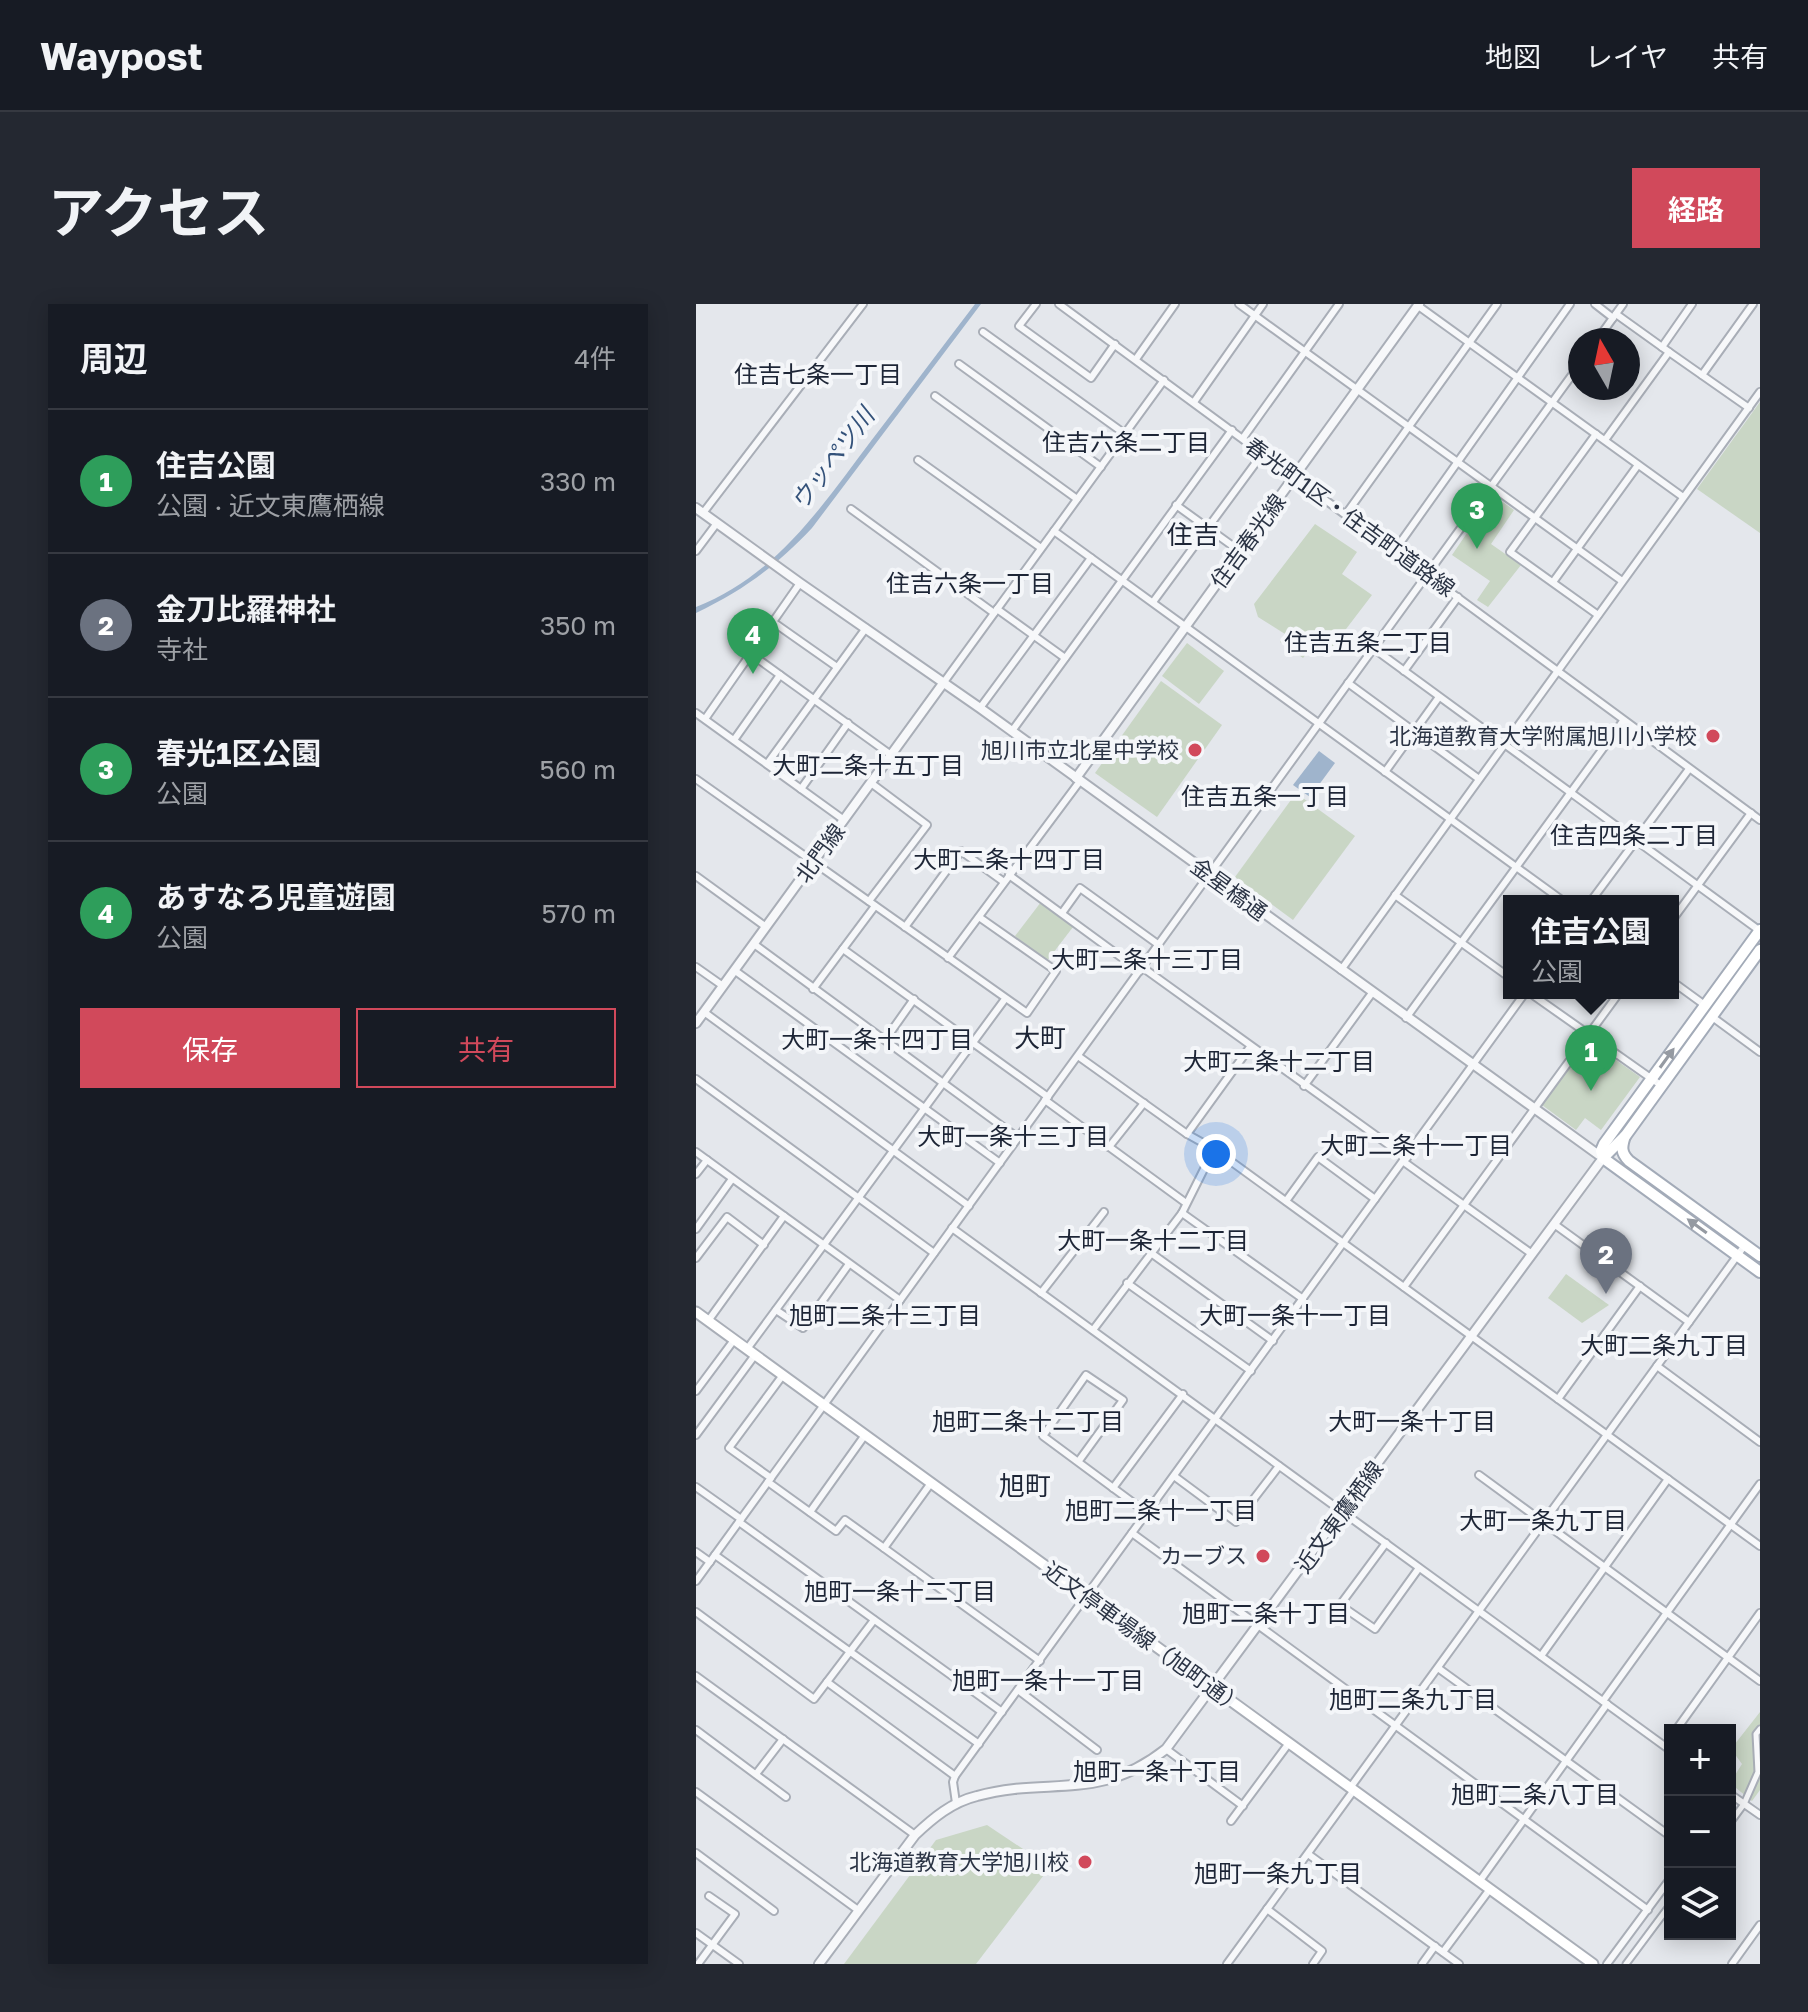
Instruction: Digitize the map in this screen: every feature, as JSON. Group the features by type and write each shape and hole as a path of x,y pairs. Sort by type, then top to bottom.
{"main road":[{"name":"近文東鷹栖線","path":"1603,1158 1601,1151 1604,1144 1760,931"},
{"path":"1603,1158 1626,1135 1760,950"},
{"path":"1626,1135 1622,1145 1623,1155 1629,1161 1760,1256"},
{"path":"1603,1158 1629,1161"},
{"name":"金星橋通","path":"1603,1158 1760,1272"},
{"name":"近文停車場線（旭町通）","path":"696,1312 1593,1964"}],"street":[{"path":"700,510 863,304"},
{"path":"1036,304 1019,326 1091,378 1115,344"},
{"name":"春光町1区・住吉町道路線","path":"1059,304 1760,820"},
{"path":"1136,359 1175,304"},
{"path":"1239,304 1622,581"},
{"path":"1194,402 1263,304"},
{"path":"1243,438 1339,304"},
{"path":"1346,514 1497,304"},
{"path":"1395,550 1570,304"},
{"path":"1595,304 1749,408"},
{"path":"1606,328 1623,304"},
{"path":"1662,347 1692,304"},
{"path":"1702,375 1753,304"},
{"path":"1418,305 1683,497"},
{"name":"住吉春光線","path":"1078,780 1418,305"},
{"path":"983,332 1125,434"},
{"path":"1605,440 1669,352"},
{"path":"959,364 1101,467"},
{"path":"944,682 1164,380"},
{"path":"696,1581 1568,380"},
{"path":"1341,970 1760,392"},
{"path":"935,396 1077,499"},
{"path":"1012,731 1232,430"},
{"path":"1596,434 1510,552 1598,615"},
{"path":"1153,602 1263,453"},
{"path":"918,460 1041,548"},
{"path":"1553,582 1638,465"},
{"path":"1176,505 1241,552"},
{"path":"851,509 1065,658"},
{"name":"金星橋通","path":"700,510 944,682 1603,1158"},
{"path":"696,551 717,523"},
{"path":"1054,531 1555,895"},
{"path":"980,708 1091,558"},
{"path":"705,719 800,583"},
{"path":"1404,671 1458,597"},
{"path":"773,622 837,667"},
{"path":"767,764 866,628"},
{"path":"1373,648 1760,931"},
{"path":"751,654 891,755"},
{"path":"734,740 780,675"},
{"name":"北門線","path":"696,1023 944,682"},
{"path":"1348,683 1479,779"},
{"path":"1385,772 1439,697"},
{"path":"696,713 844,820"},
{"path":"1406,1018 1623,721"},
{"path":"801,789 848,723"},
{"path":"1595,895 1689,769"},
{"path":"696,779 1027,1013 1056,971 979,917"},
{"path":"948,958 1078,780"},
{"path":"813,989 927,825 871,783"},
{"path":"1679,911 1751,813"},
{"path":"905,927 961,851 1004,882"},
{"path":"1009,875 1532,1254"},
{"path":"696,876 766,927"},
{"path":"1062,913 1080,888 1159,945"},
{"path":"1395,895 1503,973"},
{"path":"754,944 1018,1138"},
{"path":"843,949 973,1042 1186,1203"},
{"path":"696,967 723,986"},
{"path":"734,970 1000,1163"},
{"path":"1679,986 1705,1005 1712,1017 1760,1052"},
{"path":"1304,1086 1372,993"},
{"path":"885,1040 914,999"},
{"path":"696,1435 776,1310 1005,999"},
{"path":"956,1803 955,1776 1522,999"},
{"path":"1536,999 1662,1086"},
{"path":"1404,1287 1615,999"},
{"path":"704,1012 969,1206"},
{"path":"1187,1134 1250,1047"},
{"path":"1078,1056 1187,1134 1214,1149 1760,1546"},
{"path":"696,1079 934,1253"},
{"path":"1109,1147 1144,1103"},
{"path":"1093,1330 1182,1213 1214,1149"},
{"path":"696,1152 900,1300"},
{"path":"1286,1201 1318,1157 1375,1199"},
{"name":"近文東鷹栖線","path":"819,1964 915,1835 956,1803 998,1791 1100,1783 1135,1770 1166,1749 1603,1158"},
{"path":"696,1174 707,1160"},
{"path":"696,1229 732,1179"},
{"path":"1041,1293 1104,1212"},
{"path":"1182,1213 1303,1299"},
{"path":"708,1321 784,1216"},
{"path":"696,1258 727,1217 764,1245"},
{"path":"1554,1224 1689,1322"},
{"path":"952,1228 1664,1746"},
{"path":"1227,1964 1745,1245"},
{"path":"1151,1253 1273,1341"},
{"path":"776,1310 803,1328 849,1264"},
{"path":"1127,1283 1251,1371"},
{"path":"1558,1399 1640,1286"},
{"path":"696,1391 734,1340"},
{"path":"1657,1366 1760,1442"},
{"path":"783,1375 729,1448 836,1531 845,1520 1040,1661"},
{"path":"1078,1462 1123,1400 1086,1375 1043,1436 1078,1462 1113,1488 1147,1513"},
{"path":"1113,1488 1183,1394"},
{"path":"810,1512 865,1435"},
{"path":"1174,1476 1236,1522 1279,1466"},
{"path":"1479,1475 1760,1681"},
{"path":"1541,1656 1668,1479"},
{"path":"884,1548 931,1483"},
{"path":"1479,1882 1760,1484"},
{"path":"696,1487 1002,1712"},
{"path":"1132,1533 1648,1910"},
{"path":"1386,1543 1340,1605 1375,1629 1419,1568"},
{"path":"696,1552 712,1558 850,1651 979,1744"},
{"path":"696,1612 814,1699 874,1620"},
{"path":"1680,1724 1760,1613"},
{"path":"1438,1668 1664,1832"},
{"path":"696,1676 915,1835"},
{"path":"827,1682 955,1776"},
{"path":"1018,1690 1097,1750"},
{"path":"1736,1815 1758,1772 1756,1734 1760,1729"},
{"path":"696,1730 786,1797"},
{"path":"756,1774 783,1739"},
{"path":"1231,1821 1289,1743"},
{"path":"1166,1749 1243,1806"},
{"path":"696,1792 858,1910"},
{"path":"1732,1796 1760,1815"},
{"path":"696,1854 774,1911"},
{"path":"1308,1854 1459,1964"},
{"path":"1607,1964 1664,1887"},
{"path":"1443,1952 1490,1889"},
{"path":"698,1964 735,1914 709,1896"},
{"path":"1267,1909 1322,1951 1313,1964"},
{"path":"1626,1964 1664,1913"},
{"path":"1732,1964 1760,1925"},
{"path":"696,1933 739,1964"},
{"path":"1422,1964 1435,1946"}],"green space":[{"path":"1760,402 1760,533 1697,489"},
{"path":"1493,495 1514,510 1491,544 1521,565 1488,607 1477,600 1490,581 1452,555"},
{"path":"1315,524 1357,552 1342,574 1372,595 1327,654 1314,644 1303,658 1280,642 1285,634 1258,617 1254,604"},
{"path":"1187,643 1224,671 1199,704 1162,676"},
{"path":"1161,681 1222,725 1157,817 1095,773"},
{"path":"1296,793 1355,836 1293,920 1235,877"},
{"path":"1041,902 1073,927 1047,961 1015,936"},
{"path":"1589,1041 1640,1077 1601,1130 1585,1118 1576,1130 1542,1105"},
{"path":"1566,1274 1609,1305 1582,1323 1548,1298"},
{"path":"1760,1712 1760,1790 1752,1801 1736,1788 1736,1774 1742,1764 1736,1756 1736,1743"},
{"path":"987,1825 1050,1867 976,1964 844,1964 936,1840"}],"water":[{"path":"975,304 981,304 812,528 758,576 696,613 696,607 750,577 795,537"},
{"path":"1319,751 1335,763 1310,797 1293,785"}],"place":[{"name":"春光1区公園","path":"1477,549"},
{"name":"あすなろ児童遊園","path":"753,674"},
{"name":"北海道教育大学附属旭川小学校","path":"1713,736"},
{"name":"旭川市立北星中学校","path":"1195,750"},
{"name":"住吉公園","path":"1591,1091"},
{"name":"金刀比羅神社","path":"1606,1294"},
{"name":"カーブス","path":"1263,1556"},
{"name":"北海道教育大学旭川校","path":"1085,1862"}],"district":[{"name":"住吉七条一丁目","path":"818,375"},
{"name":"住吉六条二丁目","path":"1126,443"},
{"name":"住吉","path":"1193,535"},
{"name":"住吉六条一丁目","path":"970,584"},
{"name":"住吉五条二丁目","path":"1368,643"},
{"name":"大町二条十五丁目","path":"868,766"},
{"name":"住吉五条一丁目","path":"1265,797"},
{"name":"住吉四条二丁目","path":"1634,836"},
{"name":"大町二条十四丁目","path":"1009,860"},
{"name":"大町二条十三丁目","path":"1147,960"},
{"name":"大町","path":"1040,1038"},
{"name":"大町一条十四丁目","path":"877,1040"},
{"name":"大町二条十二丁目","path":"1279,1062"},
{"name":"大町一条十三丁目","path":"1013,1137"},
{"name":"大町二条十一丁目","path":"1416,1146"},
{"name":"大町一条十二丁目","path":"1153,1241"},
{"name":"旭町二条十三丁目","path":"885,1316"},
{"name":"大町一条十一丁目","path":"1295,1316"},
{"name":"大町二条九丁目","path":"1664,1346"},
{"name":"旭町二条十二丁目","path":"1028,1422"},
{"name":"大町一条十丁目","path":"1412,1422"},
{"name":"旭町","path":"1025,1486"},
{"name":"旭町二条十一丁目","path":"1161,1511"},
{"name":"大町一条九丁目","path":"1543,1521"},
{"name":"旭町一条十二丁目","path":"900,1592"},
{"name":"旭町二条十丁目","path":"1266,1614"},
{"name":"旭町一条十一丁目","path":"1048,1681"},
{"name":"旭町二条九丁目","path":"1413,1700"},
{"name":"旭町一条十丁目","path":"1157,1772"},
{"name":"旭町二条八丁目","path":"1535,1795"},
{"name":"旭町一条九丁目","path":"1278,1874"}],"water label":[{"name":"ウッペツ川","path":"833,459"}]}
